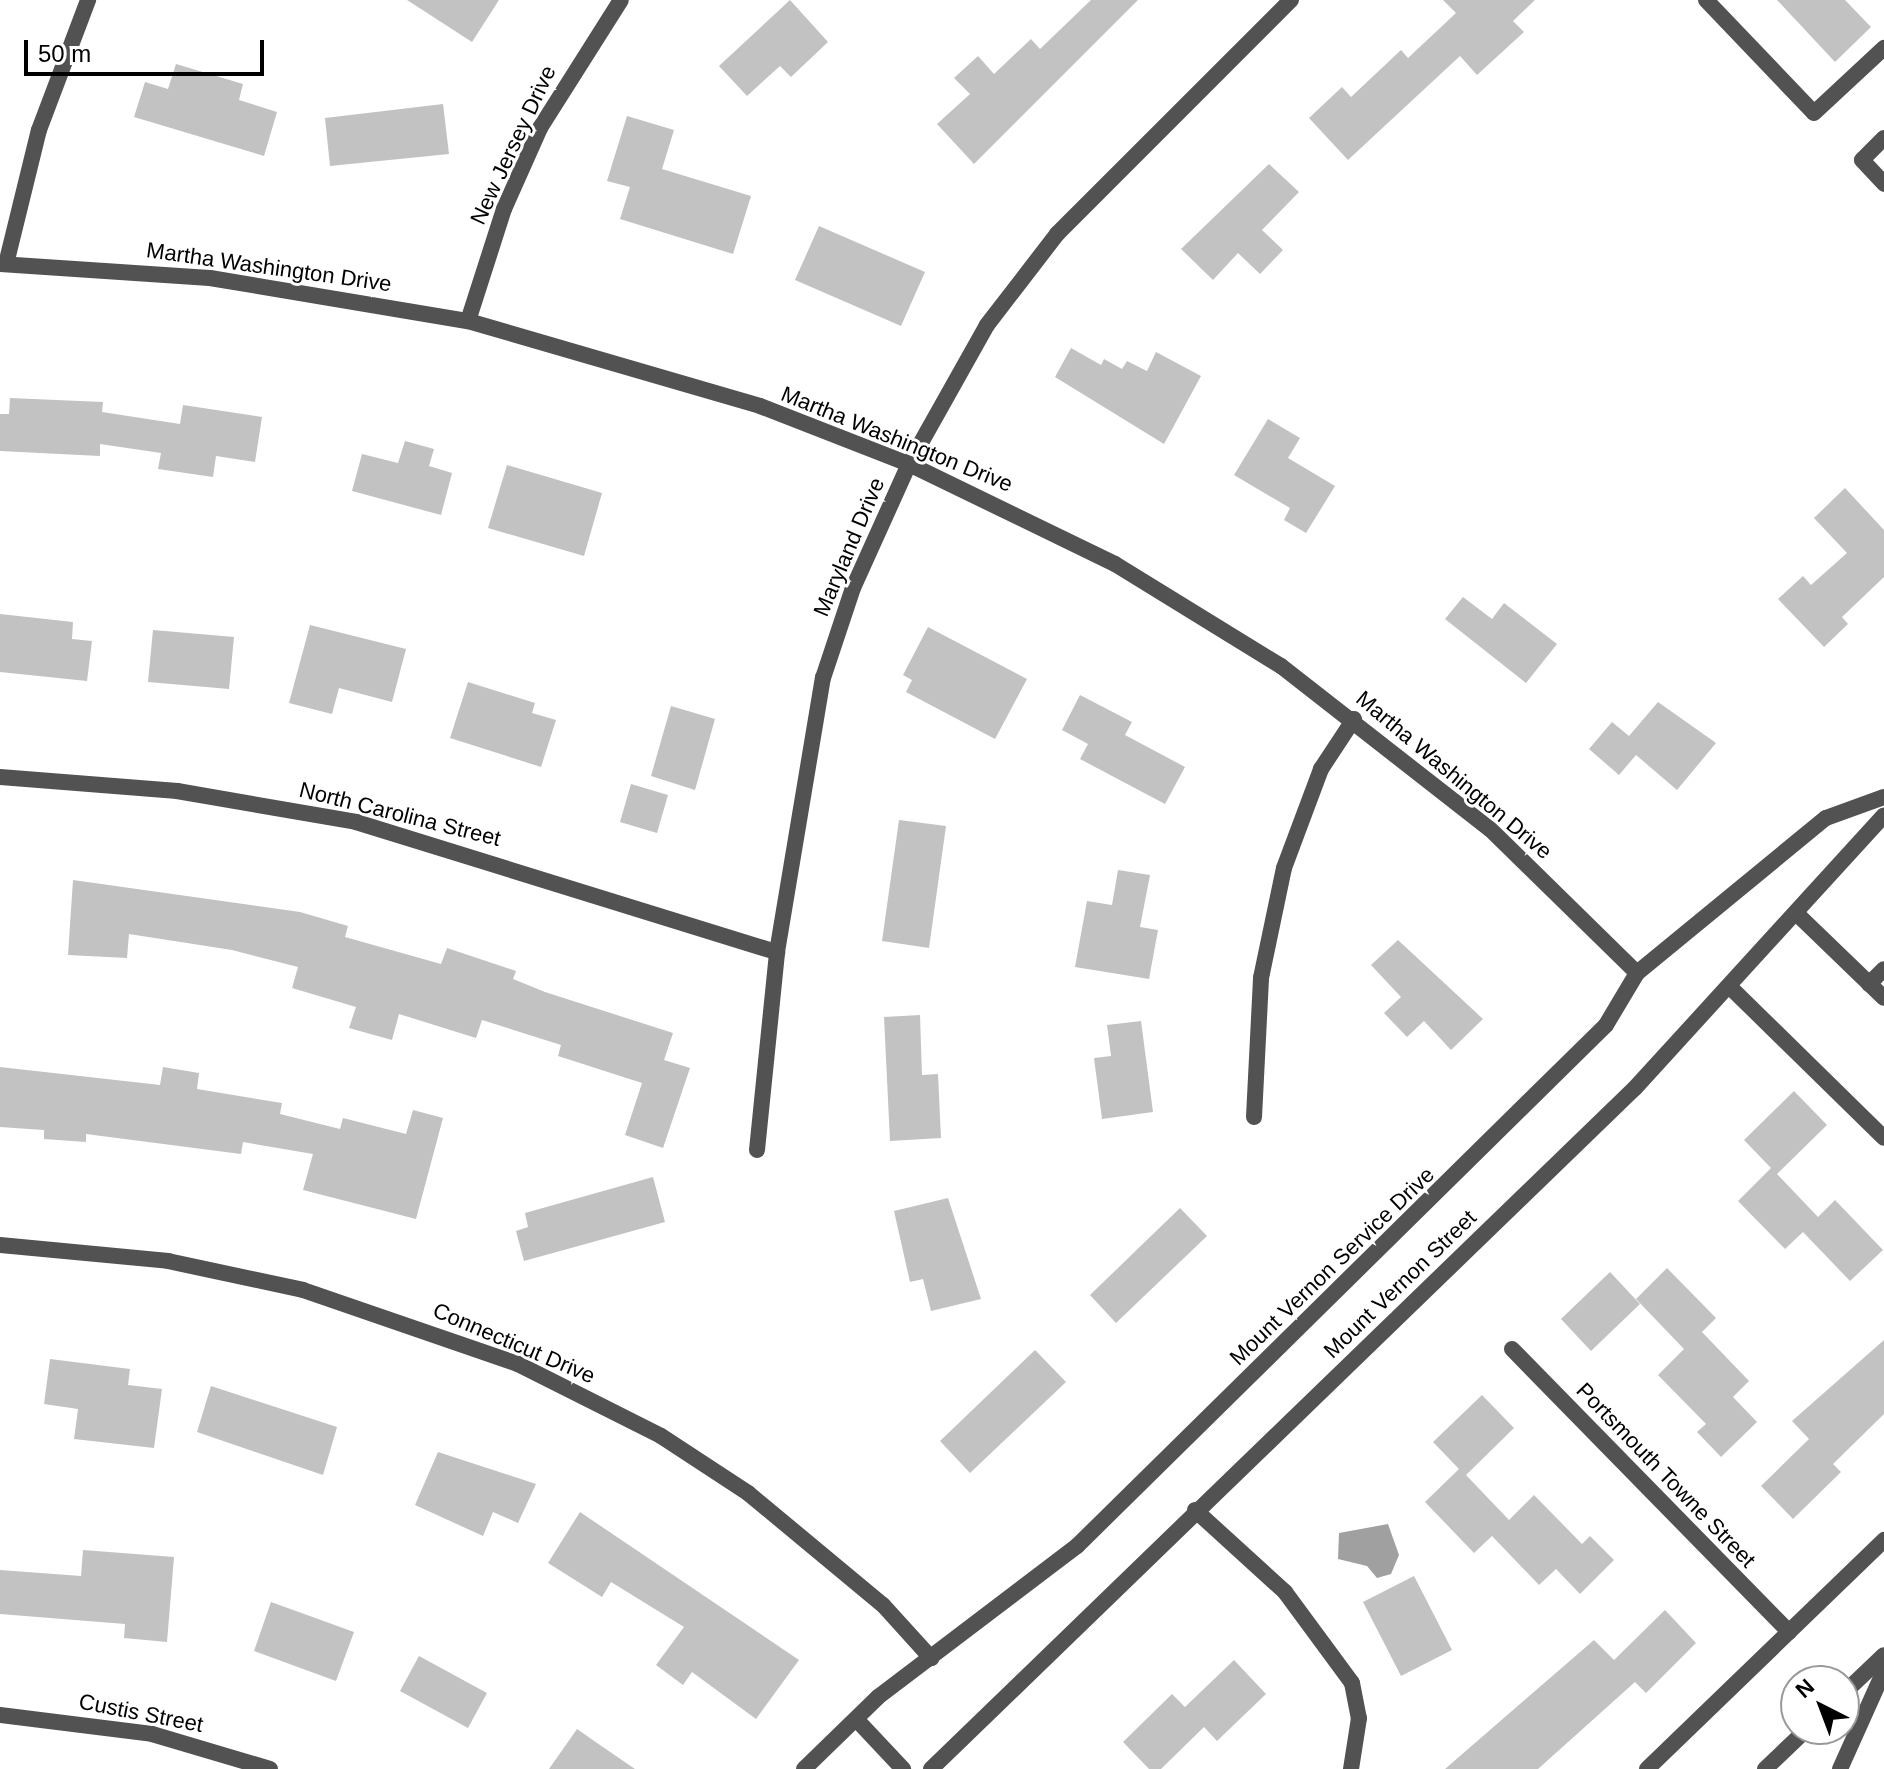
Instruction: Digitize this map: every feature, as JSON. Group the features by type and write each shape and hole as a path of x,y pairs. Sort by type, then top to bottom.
{"street":[{"path":"3,264 39,130 88,0"},
{"name":"New Jersey Drive","path":"468,321 504,209 540,128 621,0"},
{"name":"Maryland Drive","path":"757,1150 777,952 823,678 853,588 909,464 958,371 1030,267 1123,162 1291,0"},
{"path":"1706,0 1814,113 1884,48"},
{"path":"1884,138 1862,160 1884,184"},
{"name":"Martha Washington Drive","path":"3,264 210,278 468,321 704,388 909,464 1127,571 1354,719 1490,829 1637,973"},
{"path":"1254,1117 1261,978 1284,868 1321,769 1354,719"},
{"name":"North Carolina Street","path":"0,777 177,791 356,822 777,952"},
{"name":"Mount Vernon Service Drive","path":"804,1769 856,1719 1077,1546 1606,1025 1637,973 1826,818 1884,797"},
{"name":"Mount Vernon Street","path":"931,1769 1731,988 1884,815"},
{"path":"1796,913 1884,998"},
{"path":"1869,984 1884,969"},
{"path":"1731,988 1884,1138"},
{"name":"Connecticut Drive","path":"0,1245 168,1261 303,1290 518,1364 661,1436 748,1493 883,1605 931,1658"},
{"name":"Portsmouth Towne Street","path":"1512,1349 1789,1632"},
{"path":"1195,1510 1285,1592 1352,1683 1359,1718 1351,1769"},
{"path":"1647,1769 1884,1540"},
{"path":"1860,1678 1884,1655"},
{"path":"1840,1769 1884,1671"},
{"name":"Custis Street","path":"0,1715 152,1734 270,1769"},
{"path":"856,1719 903,1769"},
{"path":"1765,1769 1790,1745"}],"shaded area":[{"path":"1388,1524 1399,1555 1391,1574 1377,1578 1367,1566 1338,1559 1339,1533"}],"building":[{"path":"407,0 499,0 472,42"},
{"path":"790,0 828,42 791,77 780,66 747,96 719,66"},
{"path":"1091,0 1138,0 974,164 937,124 970,94 954,78 978,56 994,74 1031,39 1040,49"},
{"path":"1443,0 1535,0 1513,21 1524,32 1477,75 1460,56 1348,160 1309,118 1342,87 1351,97 1401,50 1408,58 1456,13"},
{"path":"1777,0 1845,0 1871,27 1835,62"},
{"path":"176,64 243,84 239,100 277,112 264,156 134,117 145,82 168,89"},
{"path":"443,104 449,154 330,166 325,118"},
{"path":"627,116 674,130 662,169 751,196 733,254 620,219 630,187 607,181"},
{"path":"1269,164 1299,192 1262,230 1283,250 1260,274 1238,253 1213,280 1181,249"},
{"path":"819,226 925,272 901,326 795,280"},
{"path":"1071,348 1101,365 1104,359 1122,369 1127,361 1147,371 1156,352 1201,376 1164,444 1055,377"},
{"path":"10,398 103,402 102,412 180,424 183,405 262,417 255,462 216,456 213,477 158,469 161,453 100,444 100,456 0,451 0,414 9,414"},
{"path":"1268,419 1300,438 1288,458 1335,486 1306,533 1284,520 1290,508 1234,475"},
{"path":"405,441 434,449 429,466 452,473 441,515 352,491 362,454 398,463"},
{"path":"507,465 602,493 584,556 488,528"},
{"path":"1845,488 1884,530 1884,577 1842,617 1848,624 1824,647 1778,599 1803,576 1811,585 1847,553 1814,518"},
{"path":"1463,597 1492,619 1504,603 1557,644 1526,683 1445,619"},
{"path":"0,614 73,622 72,639 92,641 87,681 0,672"},
{"path":"310,625 406,649 392,702 339,688 332,714 289,703"},
{"path":"928,627 1027,679 995,739 906,692 912,680 903,675"},
{"path":"153,630 234,637 229,689 148,682"},
{"path":"468,682 535,703 532,713 556,720 541,767 450,738"},
{"path":"1080,695 1132,722 1125,735 1185,767 1165,804 1080,759 1088,744 1062,730"},
{"path":"1658,702 1716,743 1677,790 1636,755 1619,775 1589,749 1612,722 1629,736"},
{"path":"671,706 715,719 695,790 651,776"},
{"path":"631,784 668,795 657,833 620,822"},
{"path":"899,820 946,826 929,948 882,941"},
{"path":"1118,870 1150,875 1140,927 1158,930 1149,979 1075,967 1087,901 1112,905"},
{"path":"73,880 300,912 348,926 345,937 441,964 447,948 516,971 513,979 545,992 673,1033 664,1060 690,1068 663,1148 625,1135 642,1083 558,1056 561,1045 482,1020 476,1038 399,1014 392,1040 349,1028 356,1007 292,988 298,967 232,950 129,934 127,958 68,955"},
{"path":"1398,940 1483,1019 1451,1050 1424,1021 1407,1037 1384,1013 1401,997 1371,965"},
{"path":"920,1015 922,1075 938,1074 941,1138 890,1141 884,1017"},
{"path":"1141,1021 1153,1112 1102,1119 1094,1058 1111,1056 1107,1025"},
{"path":"0,1067 160,1085 163,1067 199,1073 197,1089 282,1103 280,1114 340,1129 343,1118 406,1134 413,1110 443,1118 416,1219 303,1190 313,1154 243,1142 241,1154 86,1134 86,1142 44,1139 44,1130 0,1127"},
{"path":"1794,1091 1827,1125 1777,1174 1818,1217 1835,1200 1883,1250 1850,1281 1803,1232 1785,1249 1738,1201 1771,1168 1744,1140"},
{"path":"653,1177 665,1222 524,1261 516,1231 528,1227 525,1213"},
{"path":"948,1198 981,1299 931,1311 923,1279 910,1282 894,1211"},
{"path":"1180,1208 1207,1236 1116,1323 1090,1295"},
{"path":"1667,1268 1716,1318 1702,1332 1749,1381 1733,1397 1757,1422 1721,1457 1697,1432 1706,1424 1658,1375 1684,1349 1636,1299"},
{"path":"1610,1272 1640,1304 1591,1351 1561,1319"},
{"path":"1884,1340 1884,1414 1833,1464 1841,1472 1793,1519 1761,1486 1809,1439 1792,1421"},
{"path":"1035,1350 1066,1382 970,1473 940,1441"},
{"path":"50,1359 130,1369 128,1385 162,1389 154,1448 74,1439 78,1409 44,1404"},
{"path":"211,1386 337,1427 323,1475 197,1432"},
{"path":"1482,1395 1514,1428 1466,1475 1509,1520 1534,1495 1582,1544 1590,1536 1614,1560 1580,1594 1556,1569 1539,1585 1492,1536 1474,1553 1425,1502 1459,1469 1433,1442"},
{"path":"438,1452 536,1484 518,1523 493,1512 483,1536 415,1505"},
{"path":"580,1512 799,1660 756,1719 692,1672 683,1685 656,1665 684,1627 611,1582 602,1597 548,1563"},
{"path":"83,1550 174,1557 167,1642 124,1638 125,1624 0,1614 0,1570 81,1576"},
{"path":"1414,1576 1452,1650 1401,1676 1363,1602"},
{"path":"271,1602 354,1632 336,1681 254,1651"},
{"path":"1665,1610 1696,1643 1646,1693 1635,1682 1538,1769 1445,1769 1594,1640 1614,1660"},
{"path":"419,1656 487,1693 468,1728 400,1691"},
{"path":"1234,1660 1266,1694 1217,1741 1204,1727 1161,1769 1149,1769 1123,1742 1172,1694 1185,1707"},
{"path":"577,1729 600,1745 635,1769 549,1769"}]}
